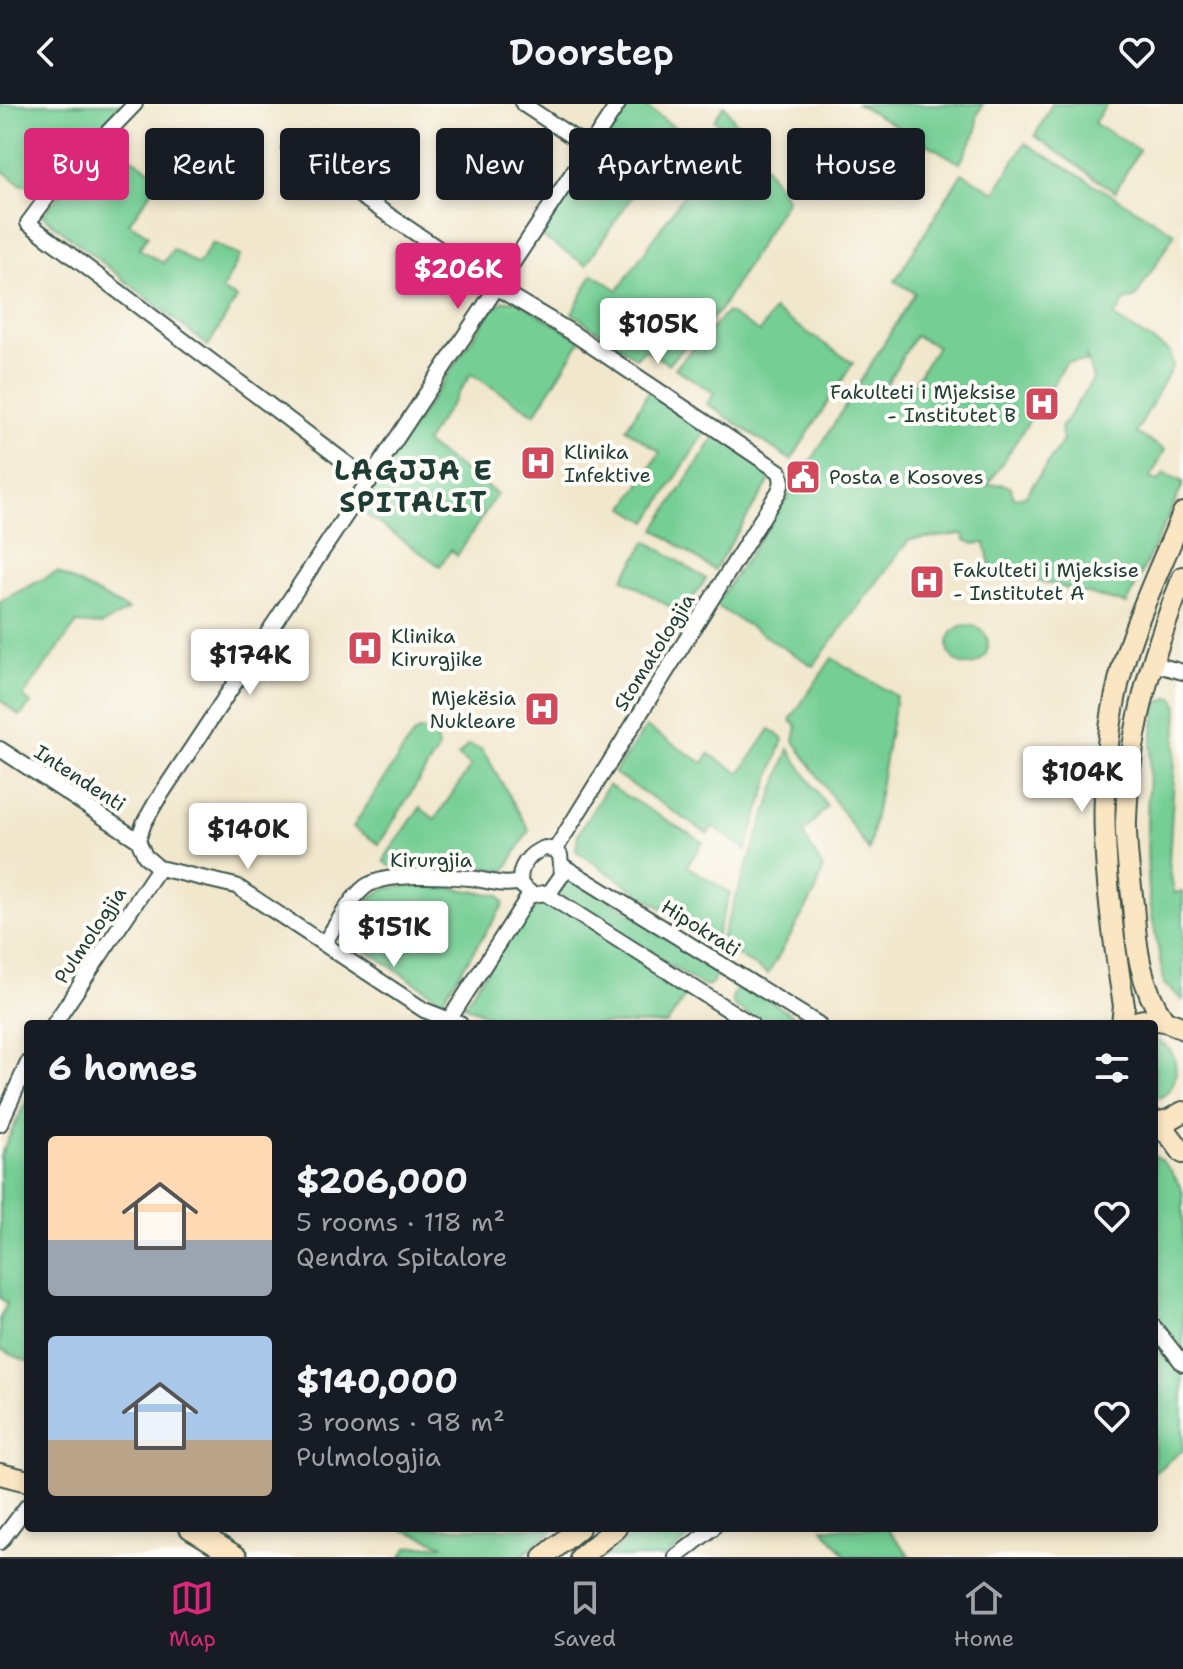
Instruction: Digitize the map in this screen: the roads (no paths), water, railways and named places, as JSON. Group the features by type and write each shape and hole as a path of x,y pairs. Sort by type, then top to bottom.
{"main road":[{"path":"1122,1020 1124,1006 1105,871 1104,810 1108,751 1126,655 1183,513"},
{"path":"1174,1025 1152,1003 1143,980 1127,855 1126,821 1132,751 1150,663 1183,577"},
{"path":"1158,1122 1183,1112"},
{"path":"1158,1126 1183,1153"},
{"path":"0,1474 24,1480"},
{"path":"196,1532 237,1557"},
{"path":"544,1557 574,1532"},
{"path":"581,1557 611,1532"}],"street":[{"path":"135,104 54,188 28,223 370,481"},
{"path":"523,104 569,135"},
{"path":"602,128 618,104"},
{"path":"138,840 148,814 569,178"},
{"path":"366,200 497,288"},
{"name":"Stomatologjia","path":"497,288 677,401 773,465 781,475 779,491 555,850"},
{"path":"1150,663 1183,672"},
{"name":"Intendenti","path":"0,749 138,840 145,856 159,868"},
{"path":"530,894 520,882 522,869 532,854 545,848 555,850 560,855 563,866 559,881 546,894"},
{"name":"Hipokrati","path":"563,866 812,1020"},
{"path":"159,868 236,886 424,1010 449,1020"},
{"name":"Pulmologjia","path":"57,1020 159,868"},
{"name":"Kirurgjia","path":"324,943 362,890 378,881 437,877 471,878 503,884 520,882"},
{"path":"530,894 546,894 745,1020"},
{"path":"455,1020 530,894"},
{"path":"0,1124 24,1072"},
{"path":"1158,1332 1183,1364"},
{"path":"0,1542 24,1510"},
{"path":"676,1557 708,1532"}],"place":[{"name":"Fakulteti i Mjeksise - Institutet B","path":"1042,404"},
{"name":"Klinika Infektive","path":"538,463"},
{"name":"Posta e Kosoves","path":"803,477"},
{"name":"Fakulteti i Mjeksise - Institutet A","path":"927,582"},
{"name":"Klinika Kirurgjike","path":"365,648"},
{"name":"Mjekësia Nukleare","path":"542,709"}],"district":[{"name":"LAGJJA E SPITALIT","path":"414,486"}]}
